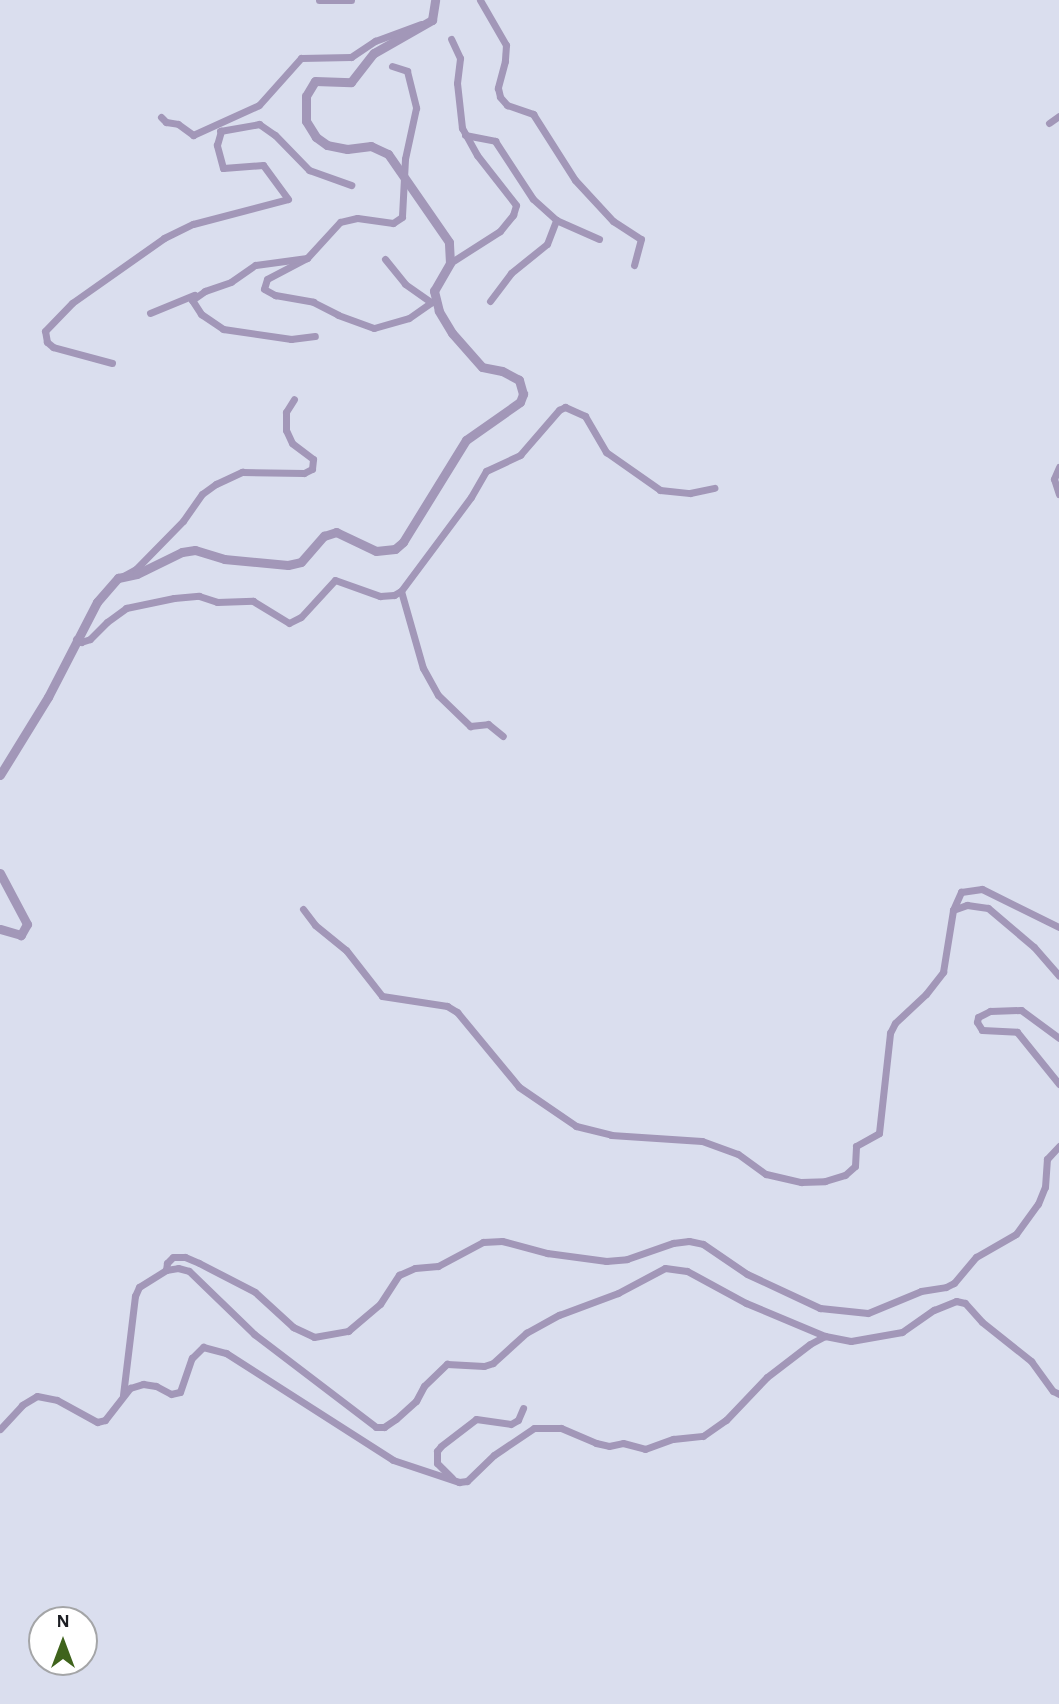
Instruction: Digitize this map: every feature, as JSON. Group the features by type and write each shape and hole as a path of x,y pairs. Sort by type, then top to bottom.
{"street":[{"path":"319,0 351,0"},
{"path":"432,20 435,0"},
{"path":"480,0 506,45 498,88 503,102 533,114 575,180 613,221 638,236 642,243 634,265"},
{"path":"161,117 193,135 205,131 258,106 301,58 351,58 362,48 393,33 432,20"},
{"path":"432,20 374,53 351,82 315,81 306,96 306,121 316,137 337,148 371,146 382,149 449,242 450,263"},
{"path":"392,66 407,71 416,108 408,133 403,178 404,212 399,221 380,223 357,218 340,222 307,258 267,279 264,289 275,295 313,302 338,315 374,328 409,318 433,301 434,291 450,263 500,231 513,215 516,205 465,135 458,98 460,58 451,39"},
{"path":"1049,123 1059,116"},
{"path":"205,131 259,124 275,135 309,170 351,185"},
{"path":"112,363 53,346 47,342 45,331 72,303 136,255 164,238 215,218 288,199 263,165 223,168 217,145 221,131"},
{"path":"465,135 488,138 499,145 533,199 556,220 599,239"},
{"path":"490,301 511,273 547,244 556,220"},
{"path":"150,313 224,286 255,265 307,258"},
{"path":"118,578 137,574 182,552 195,551 225,559 288,565 301,562 324,536 336,532 376,551 395,549 466,440 520,402 523,394 519,380 502,371 482,367 452,333 433,301 405,284 385,259"},
{"path":"194,295 192,300 201,314 223,329 291,339 315,335"},
{"path":"0,775 48,697 75,639 97,602 118,578 136,569 183,521 202,494 242,472 304,473 312,469 313,459 292,443 286,430 286,412 294,399"},
{"path":"75,639 81,642 90,639 126,608 174,598 199,596 227,603 253,601 289,624 301,617 335,580 380,596 401,592 471,497 486,471 520,455 561,408 579,411 606,452 660,490 690,493 714,488"},
{"path":"1059,467 1054,479 1059,494"},
{"path":"401,592 423,668 438,695 470,726 488,724 503,736"},
{"path":"0,873 27,924 21,935 0,929"},
{"path":"303,909 315,925 346,950 382,996 447,1006 457,1012 519,1087 576,1126 611,1135 702,1141 738,1154 755,1168 776,1178 814,1182 851,1171 856,1146 879,1133 890,1033 895,1023 943,972 953,910 961,892 982,889 1059,927"},
{"path":"953,910 967,905 988,908 1034,947 1059,976"},
{"path":"1059,1038 1021,1010 983,1013 977,1022 982,1030 1017,1032 1059,1084"},
{"path":"166,1270 167,1263 173,1257 185,1257 199,1263 255,1292 293,1327 314,1337 348,1331 380,1304 399,1275 415,1268 438,1266 482,1242 502,1241 547,1253 606,1261 627,1259 673,1243 689,1241 703,1244 747,1274 820,1308 868,1313 921,1290 946,1287 954,1283 976,1257 1016,1234 1038,1204 1045,1186 1046,1159 1059,1146"},
{"path":"123,1395 135,1296 139,1287 166,1270 190,1271 254,1334 376,1427 384,1427 416,1401 424,1386 447,1364 484,1366 493,1363 537,1326 618,1293 665,1268 687,1271 746,1303 825,1336 851,1341 902,1332 940,1307 961,1301 1004,1341 1031,1361 1053,1391 1059,1394"},
{"path":"0,1429 22,1405 37,1396 57,1400 97,1422 105,1420 123,1395 143,1384 171,1394 180,1392 197,1350 203,1347 214,1348 393,1460 460,1482 467,1480 499,1451 539,1427 561,1428 603,1444 623,1443 645,1449 673,1439 703,1436 726,1420 785,1362 825,1336"},
{"path":"453,1478 437,1463 437,1451 475,1419 511,1424 519,1420 523,1408"}]}
